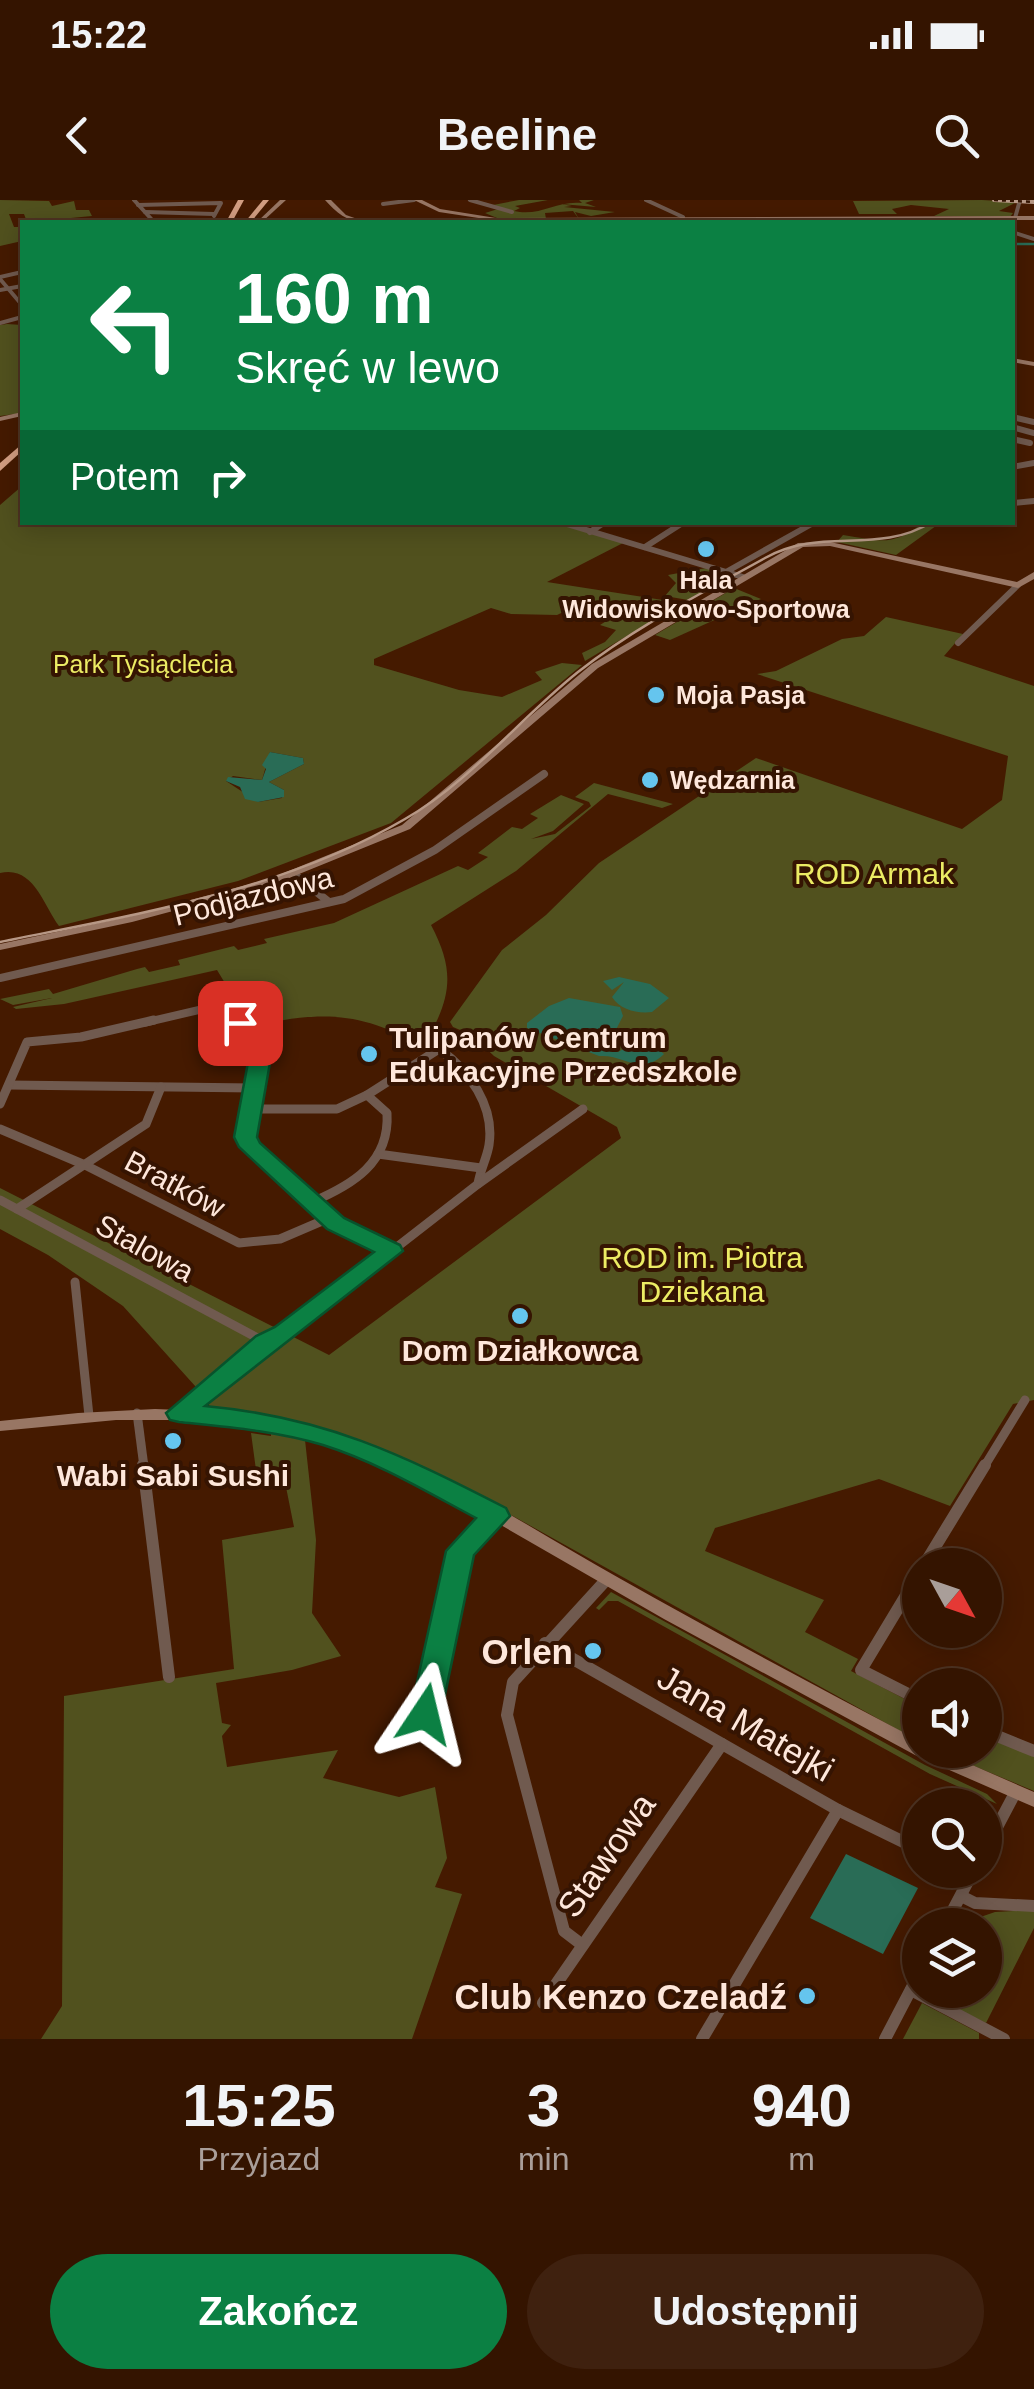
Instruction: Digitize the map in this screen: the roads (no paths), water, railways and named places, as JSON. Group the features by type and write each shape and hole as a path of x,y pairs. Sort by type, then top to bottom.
{"highway":[{"path":"240,220 256,200"},
{"path":"250,220 266,200"},
{"path":"0,468 20,450"}],"street":[{"path":"260,220 284,200"},
{"path":"328,200 343,215 357,220"},
{"path":"383,204 416,200 428,206 513,220 676,216 1034,218"},
{"path":"470,200 513,220"},
{"path":"646,200 676,216"},
{"path":"1015,218 1020,200"},
{"path":"136,202 220,203 214,215 146,212"},
{"path":"136,202 152,220"},
{"path":"428,206 444,202"},
{"path":"967,217 977,220"},
{"path":"0,278 20,301"},
{"path":"0,290 20,286"},
{"path":"1015,467 1031,472"},
{"path":"569,525 742,576"},
{"path":"590,532 600,525"},
{"path":"646,547 679,525"},
{"path":"726,572 810,525"},
{"path":"0,947 132,918 294,874 413,822 586,672 783,554 853,549 1018,585"},
{"path":"958,643 1018,585 1034,575"},
{"name":"Podjazdowa","path":"0,978 329,902 374,885 435,850 544,774"},
{"path":"294,874 329,902"},
{"path":"0,1104 27,1042 81,1037 228,1003 260,1057 245,1137 250,1147 329,1218 391,1251"},
{"path":"250,1109 337,1110 366,1096 438,1049 457,1060 484,1107 489,1143 478,1184"},
{"path":"9,1085 254,1088"},
{"path":"17,1209 146,1124 161,1087"},
{"path":"312,1202 366,1176 378,1154 389,1121 386,1108 366,1096"},
{"path":"179,1413 265,1342 284,1334 478,1184 583,1109"},
{"name":"Bratków","path":"0,1129 85,1165 239,1244 280,1240 329,1218"},
{"path":"378,1154 481,1168"},
{"name":"Stalowa","path":"0,1200 265,1342"},
{"path":"75,1282 89,1416"},
{"path":"934,1548 1024,1400"},
{"path":"137,1412 169,1678"},
{"path":"0,1426 137,1412 179,1413 241,1419 329,1437 398,1464 902,1740"},
{"path":"431,1740 426,1698 460,1551 496,1516"},
{"path":"581,1944 564,1932 507,1716 513,1682 607,1579"},
{"path":"902,1601 860,1670 902,1691"},
{"name":"Jana Matejki","path":"545,1643 838,1810 902,1841"},
{"path":"1002,1739 1034,1751"},
{"name":"Stawowa","path":"544,2003 722,1744"},
{"path":"960,1768 1034,1800"},
{"path":"1002,1818 1015,1793"},
{"path":"702,2039 838,1810"},
{"path":"954,1908 963,1888"},
{"path":"960,1896 975,1903 1034,1906"},
{"path":"886,2039 902,2006"},
{"path":"945,2008 1004,2039"}],"waterway":[{"path":"1015,244 1034,244"}],"tram line":[{"path":"0,942 208,897 309,865 358,844 429,804 578,672 622,640 693,598 786,549 890,537 926,525"}],"railway":[{"path":"994,200 1034,202"}],"place":[{"name":"Hala Widowiskowo-Sportowa","path":"706,549"},
{"name":"Moja Pasja","path":"656,695"},
{"name":"Wędzarnia","path":"650,780"},
{"name":"Tulipanów Centrum Edukacyjne Przedszkole","path":"369,1054"},
{"name":"Dom Działkowca","path":"520,1316"},
{"name":"Wabi Sabi Sushi","path":"173,1441"},
{"name":"Orlen","path":"593,1651"},
{"name":"Club Kenzo Czeladź","path":"807,1996"}],"park label":[{"name":"Park Tysiąclecia","path":"143,664"},
{"name":"ROD Armak","path":"874,873"},
{"name":"ROD im. Piotra Dziekana","path":"702,1274"}]}
